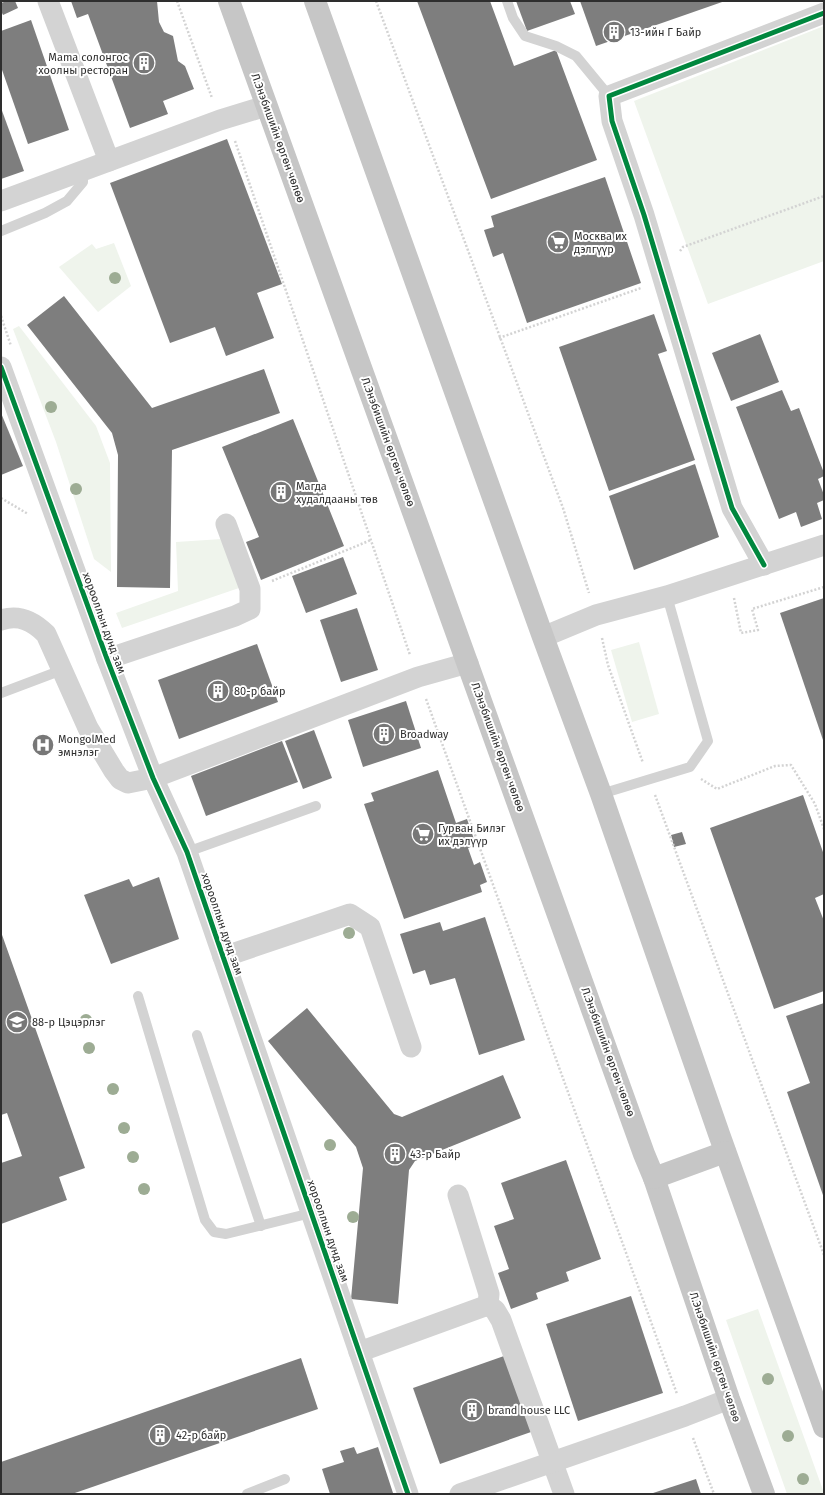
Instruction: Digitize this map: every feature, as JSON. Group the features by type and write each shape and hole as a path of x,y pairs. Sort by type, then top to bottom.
{"main road":[{"name":"Л.Энэбишийн өргөн чөлөө","path":"229,1 644,1154 654,1178 729,1399 764,1494"},
{"path":"315,1 600,794 725,1152 824,1428"},
{"path":"654,1178 725,1152"}],"street":[{"path":"48,1 108,161"},
{"path":"764,565 732,508 644,215 612,121 609,96 824,13"},
{"path":"1,201 220,120 266,106"},
{"name":"хорооллын дунд зам","path":"1,367 107,659 153,778 187,852 408,1494"},
{"path":"107,659 235,616 250,608 250,589 226,524"},
{"path":"543,637 596,615 667,596 824,545"},
{"path":"1,620 6,618 18,618 28,620 38,626 46,634 52,644 88,728 120,779 128,783 153,778 418,677 468,663"},
{"path":"223,957 350,914 370,927 411,1047"},
{"path":"458,1195 490,1294 488,1305"},
{"path":"359,1352 488,1305"},
{"path":"488,1305 495,1310 501,1320 564,1494"},
{"path":"460,1494 685,1416 729,1399"}],"lane":[{"path":"507,1 513,18 525,36 556,46 576,56 609,96"},
{"path":"1,231 45,213 67,201 83,182 83,171"},
{"path":"600,794 690,768 708,741 667,596"},
{"path":"1,693 62,670"},
{"path":"187,852 316,806"},
{"path":"138,996 205,1220 214,1232 226,1234 311,1213"},
{"path":"197,1034 261,1226"},
{"path":"247,1494 285,1479"}],"path":[{"path":"177,1 215,104"},
{"path":"376,1 499,338 563,508 596,615 608,665 824,1255"},
{"path":"232,134 418,677 714,1494"},
{"path":"499,338 663,281 683,247 824,196"},
{"path":"1,498 32,516"},
{"path":"270,581 371,540"},
{"path":"730,576 741,632 758,630 752,609 824,586"},
{"path":"690,768 704,782 717,789 775,766 790,765 815,804 824,829"}],"shaded area":[{"path":"824,26 824,261 708,304 634,101"},
{"path":"114,243 131,286 98,312 59,267 92,244 96,249"},
{"path":"19,326 96,426 110,463 111,572 94,559 56,442 13,329"},
{"path":"222,539 239,588 122,628 116,613 178,591 176,542"},
{"path":"639,642 659,714 632,722 611,650"},
{"path":"758,1309 824,1494 787,1494 726,1320"}],"building":[{"path":"15,1 18,8 3,15 1,11 1,3"},
{"name":"Mama солонгос хоолны ресторан","path":"71,1 157,1 159,22 164,32 173,36 178,61 185,66 194,89 163,101 168,114 130,128 88,14 77,18"},
{"path":"417,1 490,1 514,66 556,50 597,160 491,199"},
{"path":"516,1 570,1 575,14 527,31"},
{"name":"13-ийн Г Байр","path":"580,1 725,1 596,46"},
{"path":"31,20 69,130 28,144 1,67 1,31"},
{"path":"1,108 24,171 1,179"},
{"path":"227,139 282,284 257,293 274,338 226,356 215,327 170,343 110,183"},
{"name":"Москва их дэлгүүр","path":"605,177 641,283 527,323 503,253 493,257 484,230 494,227 491,216"},
{"path":"64,296 152,408 264,369 280,413 172,450 170,588 117,587 118,455 112,433 27,325"},
{"path":"654,314 667,351 658,354 695,460 609,491 559,347"},
{"path":"760,334 779,382 731,401 712,353"},
{"path":"782,390 791,411 799,408 824,473 824,476 818,479 824,495 824,500 817,503 822,519 801,527 796,512 779,519 736,407"},
{"path":"1,413 23,466 1,475"},
{"name":"Магда худалдааны төв","path":"293,419 344,546 261,580 246,542 259,537 222,447"},
{"path":"695,464 719,537 634,570 609,496"},
{"path":"343,557 357,594 306,613 292,576"},
{"path":"824,598 824,743 780,613"},
{"path":"357,608 378,670 341,682 320,620"},
{"name":"80-р байр","path":"257,644 278,702 179,739 158,680"},
{"name":"Broadway","path":"406,701 421,748 363,767 348,720"},
{"path":"314,730 332,778 303,789 285,741"},
{"path":"282,741 298,782 206,816 191,776"},
{"name":"Гурван Билэг их дэлүүр","path":"438,770 456,823 467,819 476,845 468,848 474,865 480,862 487,882 480,885 482,892 404,919 364,804 374,801 371,793"},
{"path":"803,795 824,855 824,894 815,898 824,921 824,991 774,1009 710,828"},
{"path":"682,832 686,844 674,847 671,835"},
{"path":"159,877 179,939 111,964 84,895 129,879 133,887"},
{"path":"485,917 525,1040 479,1055 455,978 430,985 425,970 413,974 400,934 440,922 443,931"},
{"name":"88-р Цэцэрлэг","path":"1,932 85,1168 59,1177 67,1200 1,1224 1,1163 22,1156 7,1113 1,1115"},
{"path":"824,1003 824,1198 787,1092 810,1083 786,1016"},
{"name":"43-р Байр","path":"307,1008 394,1114 402,1117 503,1075 521,1118 415,1161 409,1170 398,1304 351,1299 363,1168 356,1147 268,1041"},
{"path":"566,1160 601,1259 566,1272 569,1281 536,1293 538,1299 511,1309 498,1273 509,1269 494,1226 514,1219 501,1183"},
{"path":"631,1296 663,1393 578,1421 546,1324"},
{"name":"brand house LLC","path":"504,1356 531,1432 440,1464 413,1388"},
{"name":"42-p байр","path":"301,1358 318,1409 72,1494 1,1494 1,1462"},
{"path":"354,1447 357,1454 378,1447 393,1493 330,1494 322,1469 344,1462 340,1451"},
{"path":"696,1479 701,1494 650,1494"}],"cycle path":[{"path":"764,565 732,508 644,215 612,121 609,96 824,13"},
{"path":"1,367 107,659 153,778 187,852 408,1494"}],"place":[{"name":"13-ийн Г Байр","path":"614,32"},
{"name":"Mama солонгос хоолны ресторан","path":"144,63"},
{"name":"Москва их дэлгүүр","path":"558,242"},
{"name":"Магда худалдааны төв","path":"281,492"},
{"name":"80-р байр","path":"218,691"},
{"name":"Broadway","path":"384,734"},
{"name":"MongolMed эмнэлэг","path":"43,745"},
{"name":"Гурван Билэг их дэлүүр","path":"423,834"},
{"name":"88-р Цэцэрлэг","path":"17,1022"},
{"name":"43-р Байр","path":"395,1154"},
{"name":"brand house LLC","path":"472,1410"},
{"name":"42-p байр","path":"160,1435"}]}
